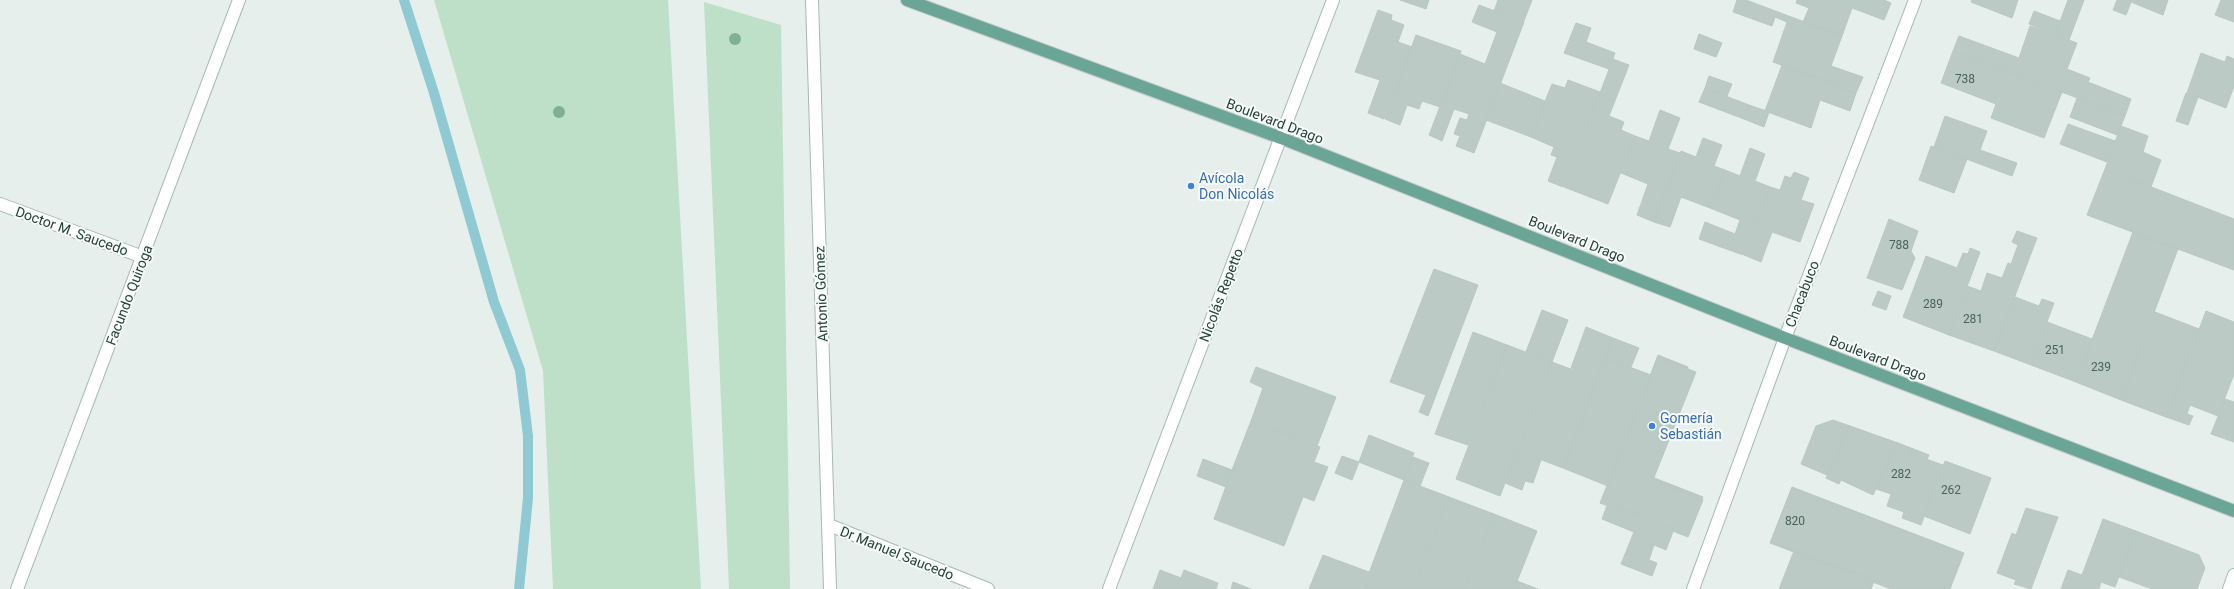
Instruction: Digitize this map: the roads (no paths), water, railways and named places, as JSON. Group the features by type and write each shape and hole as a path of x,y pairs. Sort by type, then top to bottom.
{"main road":[{"name":"Boulevard Drago","path":"907,0 1281,138 1785,338 2234,511"}],"street":[{"name":"Facundo Quiroga","path":"17,589 239,0"},
{"name":"Antonio Gómez","path":"812,0 830,589"},
{"name":"Nicolás Repetto","path":"1109,589 1333,0"},
{"name":"Chacabuco","path":"1693,589 1785,338 1915,0"},
{"name":"Doctor M. Saucedo","path":"0,204 143,257"},
{"name":"Dr Manuel Saucedo","path":"829,525 988,589"},
{"path":"2229,589 2234,575"}],"waterway":[{"path":"404,0 434,93 494,302 520,370 528,436 528,498 519,589"}],"place":[{"name":"Avícola Don Nicolás","path":"1191,186"},
{"name":"Gomería Sebastián","path":"1652,426"}]}
